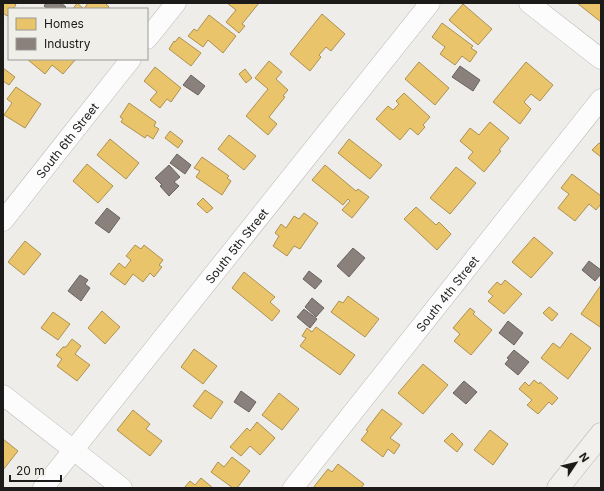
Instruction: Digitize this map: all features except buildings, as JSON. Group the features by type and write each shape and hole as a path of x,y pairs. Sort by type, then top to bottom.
{"street":[{"path":"148,38 176,3"},
{"name":"South 5th Street","path":"43,488 430,3"},
{"path":"529,3 601,59"},
{"name":"South 6th Street","path":"3,221 130,60"},
{"name":"South 4th Street","path":"293,488 601,98"},
{"path":"3,395 122,488"},
{"path":"558,488 601,434"}]}
